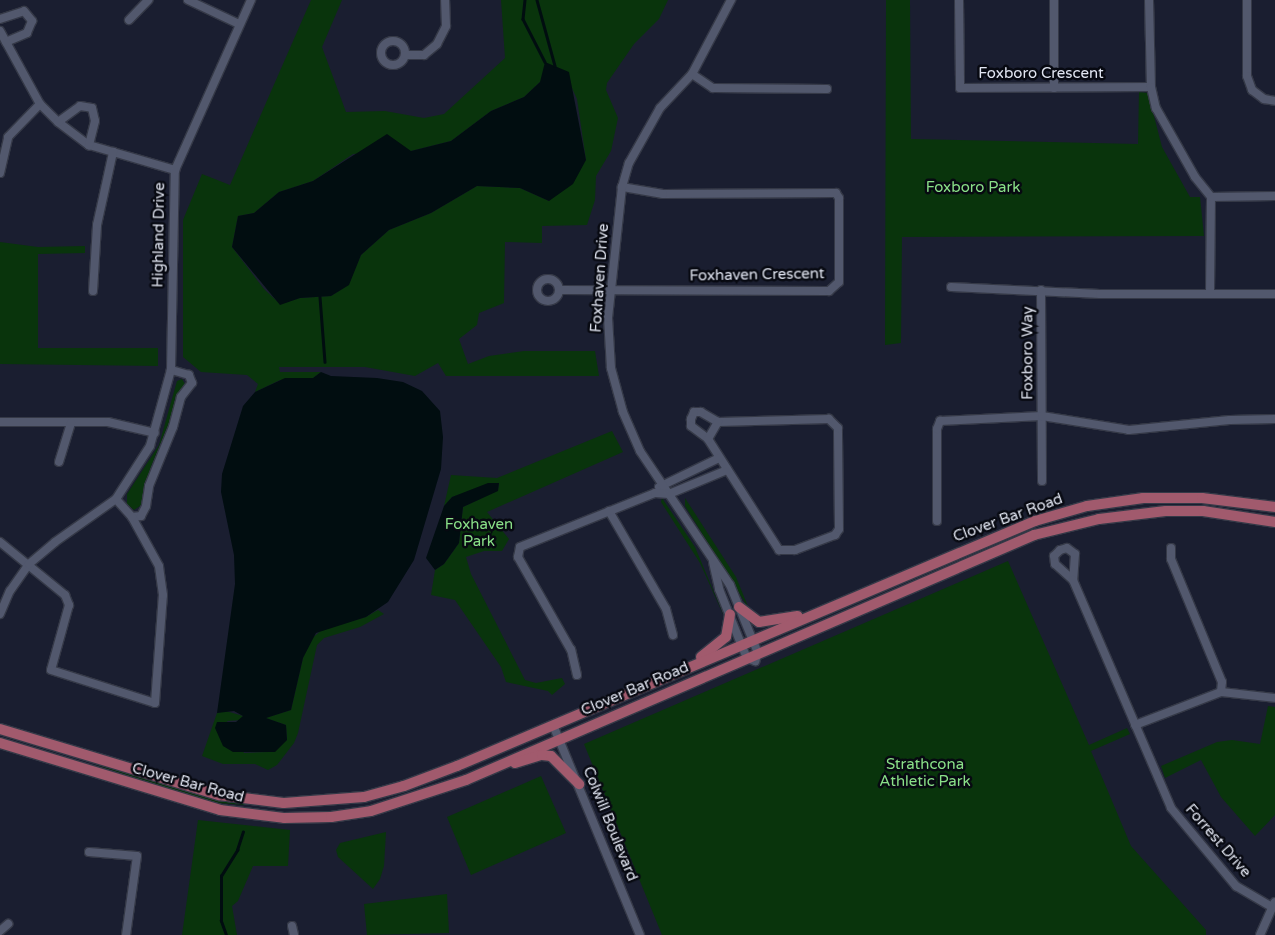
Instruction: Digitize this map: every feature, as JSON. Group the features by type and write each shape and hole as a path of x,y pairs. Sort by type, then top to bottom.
{"main road":[{"name":"Clover Bar Road","path":"1,729 219,795 258,801 301,803 364,797 404,786 553,725 1002,533 1087,506 1174,497 1250,502 1275,507"},
{"name":"Clover Bar Road","path":"0,744 197,804 284,818 331,817 371,811 419,797 483,773 559,738 994,551 1071,525 1166,511 1204,511 1275,522"},
{"path":"739,607 759,622 814,614"},
{"path":"690,666 726,637 730,614"},
{"path":"483,773 542,755 551,756 563,764 579,784"}],"street":[{"path":"129,20 148,0"},
{"path":"188,0 239,24"},
{"name":"Highland Drive","path":"0,614 10,591 29,564 55,542 116,499 135,474 155,432 171,370 175,170 251,0"},
{"path":"405,55 424,55 437,44 446,26 445,0"},
{"name":"Foxhaven Drive","path":"731,0 692,74 660,108 648,126 629,163 622,187 609,290 609,349 617,396 640,451 713,562 730,584 758,653"},
{"name":"Foxboro Crescent","path":"960,0 960,88 1150,87"},
{"path":"1054,0 1054,88"},
{"path":"1149,0 1150,87 1156,108 1169,136 1211,197 1210,294"},
{"path":"1247,0 1247,76 1252,90 1264,99 1275,101"},
{"path":"0,19 24,11 32,21 27,33 6,42"},
{"path":"0,30 40,104 58,122 89,145 175,170"},
{"path":"692,74 713,88 827,89"},
{"path":"0,173 8,138 40,104"},
{"path":"58,122 80,106 92,108 95,121 89,145"},
{"path":"93,291 97,225 113,152"},
{"name":"Foxhaven Crescent","path":"609,290 829,290 839,282 839,198 836,194 663,194 622,187"},
{"path":"1211,197 1275,196"},
{"path":"951,287 1041,290"},
{"path":"559,290 609,290"},
{"name":"Foxboro Way","path":"1275,294 1100,294 1041,290 1042,416 1129,430 1275,419"},
{"path":"132,517 141,516 146,506 149,486 174,427 181,397 192,384 189,376 171,370"},
{"path":"694,412 701,412 718,422 829,419 838,428 839,529 835,535 795,550 779,550 708,439 691,426 694,412"},
{"path":"937,522 937,429 940,421 1042,416 1042,481"},
{"path":"0,422 108,422 155,432"},
{"path":"708,439 718,422"},
{"path":"59,462 71,423"},
{"path":"655,493 662,484 719,458"},
{"path":"577,675 571,650 518,551 524,544 655,493 669,494 727,470"},
{"path":"0,542 65,595 69,605 52,670 155,703 163,595 159,566 132,517 116,499"},
{"path":"609,511 666,610 673,635"},
{"path":"1171,548 1171,559 1222,682 1222,692"},
{"name":"Foxhaven Drive","path":"713,562 747,658"},
{"name":"Forrest Drive","path":"1073,580 1167,800 1185,827 1236,886 1274,905 1260,935"},
{"path":"1135,724 1222,692 1275,698"},
{"name":"Colwill Boulevard","path":"553,725 640,935"},
{"path":"89,852 137,856 126,935"},
{"path":"0,930 8,924"},
{"path":"292,926 294,935"}],"green space":[{"path":"311,0 342,0 322,47 346,112 385,111 424,118 444,114 505,58 501,0 668,0 659,19 634,44 607,83 606,90 618,118 611,151 596,176 595,200 587,225 542,226 542,243 505,242 504,303 479,313 477,325 459,339 468,364 489,356 524,351 595,351 599,376 446,376 438,363 415,376 365,367 279,367 280,372 321,372 313,378 280,380 255,392 258,384 247,375 201,372 183,357 183,220 202,174 230,185","holes":["540,82 571,86 577,99 586,160 549,201 520,188 477,186 431,213 389,230 361,255 348,285 331,296 300,298 280,304 264,289 232,247 238,216 254,213 279,192 313,181 353,154 411,151 451,141 491,111 524,97"]},
{"name":"Foxboro Park","path":"886,0 910,0 911,139 1138,144 1139,92 1148,93 1162,147 1190,197 1200,197 1204,236 902,237 901,343 885,345"},
{"path":"0,242 38,247 85,246 85,253 38,254 38,348 158,348 158,366 0,364"},
{"path":"182,379 185,384 150,469 143,504 134,510 127,504 127,494 159,445 177,381"},
{"name":"Foxhaven Park","path":"612,431 623,452 487,512 509,539 502,551 484,551 466,557 471,574 525,680 536,683 562,678 565,684 552,695 548,691 506,682 501,667 455,600 431,595 435,570 444,564 459,543 463,507 498,490 499,483 452,497 444,506 451,475 497,478"},
{"path":"662,498 695,547 726,621 700,563 661,502"},
{"path":"685,498 736,577 749,609 685,506"},
{"name":"Strathcona Athletic Park","path":"1008,561 1089,745 1127,728 1130,734 1091,751 1131,846 1206,930 1206,935 662,935 584,744"},
{"path":"378,610 384,614 360,627 324,638 317,645 298,733 294,743 277,765 268,770 255,764 223,764 202,756 217,713 226,711 243,716 241,720 227,721 244,753 269,752 287,740 286,725 265,718 291,710 303,658 310,640 323,629 366,617"},
{"path":"1268,706 1275,707 1275,815 1255,836 1221,797 1201,760 1165,778 1161,766 1217,742 1232,740 1260,744"},
{"path":"93,764 246,803 245,805 219,803"},
{"path":"541,776 566,833 471,875 447,817"},
{"path":"198,820 290,830 288,866 253,866 238,901 232,906 237,935 182,935"},
{"path":"386,832 384,866 380,879 373,889 338,857 336,850 340,843"},
{"path":"447,894 449,933 367,935 364,904"}],"shaded area":[{"path":"545,62 569,72 586,160 573,184 549,201 520,188 477,186 431,213 389,230 361,255 349,285 331,296 300,298 280,305 232,247 238,216 254,213 279,192 313,181 387,134 411,151 451,141 491,111 524,97 540,82"},
{"path":"321,372 331,376 377,378 403,382 422,391 440,411 443,437 441,469 414,560 388,602 366,617 316,633 303,658 291,710 266,718 286,725 287,740 275,752 233,752 223,746 215,728 217,722 236,722 243,716 234,711 217,713 235,584 234,555 221,492 222,474 243,406 255,392 285,378 313,378"},
{"path":"488,483 499,483 498,491 463,507 459,543 444,564 435,570 426,558 444,506 452,497"}],"waterway":[{"path":"525,0 523,19 545,62"},
{"path":"537,0 555,66"},
{"path":"320,297 325,362"},
{"path":"226,935 221,921 221,876 237,850 243,832"}]}
